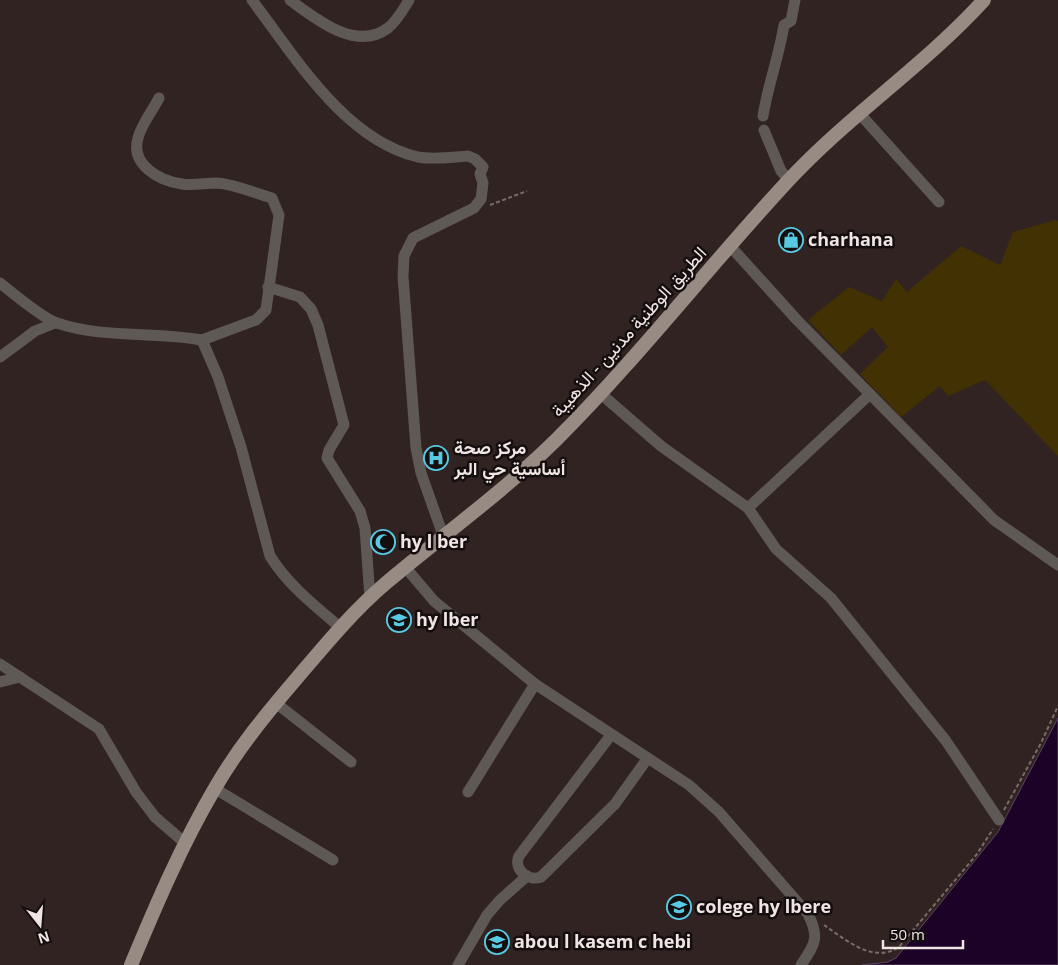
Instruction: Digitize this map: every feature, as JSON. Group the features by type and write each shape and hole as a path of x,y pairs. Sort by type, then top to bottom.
{"main road":[{"name":"الطريق الوطنية مدنين - الذهيبة","path":"132,965 163,888 214,788 240,749 276,703 341,628 370,598 443,535 493,497 556,440 731,247 789,180 860,114 937,48 984,0"}],"street":[{"path":"252,0 306,72 370,136 400,152 421,157 468,156 475,159 483,167 480,174 483,191 481,199 474,208 413,238 404,256 403,276 416,448 421,473 443,535"},
{"path":"290,0 335,29 347,35 359,37 379,34 388,28 409,0"},
{"path":"763,116 767,90 781,45 784,24 791,21 795,0"},
{"path":"0,284 55,323 103,332 180,336 202,340 262,316 266,310 279,215 276,204 272,198 227,185 184,185 171,182 158,177 146,168 138,156 138,138 159,98"},
{"path":"860,114 939,202"},
{"path":"764,130 781,172 789,180"},
{"path":"731,247 797,320 994,520 1058,566"},
{"path":"268,287 300,296 311,309 318,325 344,425 329,450 327,458 360,511 365,528 370,598"},
{"path":"0,357 35,331 55,323"},
{"path":"202,340 218,377 240,447 270,556 278,570 301,594 341,628"},
{"path":"600,393 661,446 748,508 776,549 832,598 853,623 946,741 999,820"},
{"path":"748,508 870,394"},
{"path":"406,568 434,601 535,684 689,786 719,812 808,914 816,929 816,937 801,965"},
{"path":"0,664 99,729 136,792 155,817 185,843"},
{"path":"0,682 20,677"},
{"path":"468,792 535,684"},
{"path":"276,703 350,762"},
{"path":"612,735 519,856 518,868 527,876 534,879 541,877 595,825 629,786 647,759"},
{"path":"214,788 333,860"},
{"path":"458,965 487,915 500,900 527,876"}],"path":[{"path":"474,208 497,204 528,191"},
{"path":"808,914 855,946 879,954 890,953 899,947 978,854 1041,743 1058,706"}],"shaded area":[{"path":"1055,220 1058,221 1058,456 985,380 948,396 940,386 901,417 860,374 888,347 872,327 841,355 808,320 849,287 882,301 896,279 907,292 961,246 1000,265 1013,232"},
{"path":"1058,718 1058,965 862,965 888,962 896,958 998,832"}],"place":[{"name":"charhana","path":"791,240"},
{"name":"مركز صحة أساسية حي البر","path":"436,458"},
{"name":"hy l ber","path":"383,542"},
{"name":"hy lber","path":"399,620"},
{"name":"colege hy lbere","path":"679,907"},
{"name":"abou l kasem c hebi","path":"497,942"}]}
